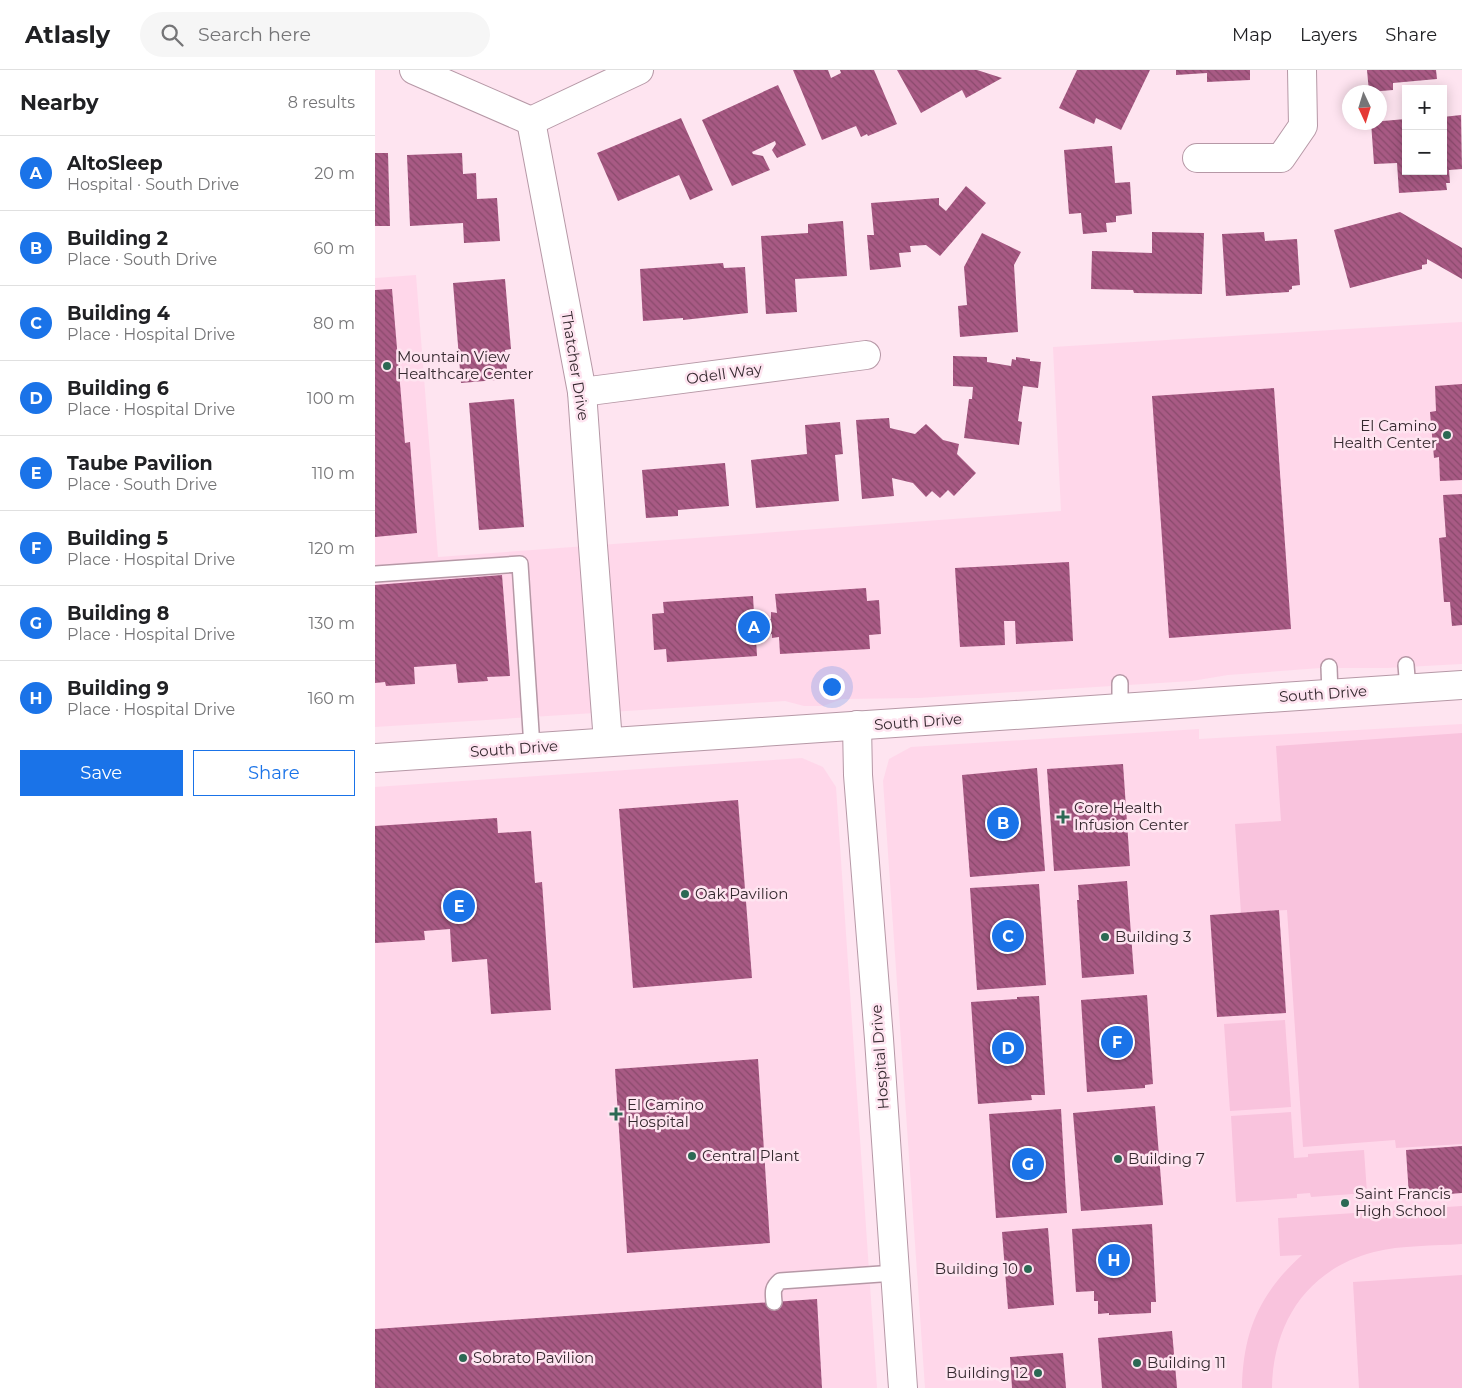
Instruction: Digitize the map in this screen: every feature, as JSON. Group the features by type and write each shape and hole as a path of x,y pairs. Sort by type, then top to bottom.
{"street":[{"path":"414,70 531,121 639,70"},
{"path":"1197,158 1281,158 1303,126 1302,70"},
{"name":"Thatcher Drive","path":"531,121 582,392 608,742"},
{"name":"Odell Way","path":"582,392 866,355"},
{"name":"South Drive","path":"375,758 857,726 1120,696 1331,694 1407,677 1462,685"},
{"name":"Hospital Drive","path":"857,726 858,775 880,1049 903,1388"}],"lane":[{"path":"375,574 519,564 532,747"},
{"path":"1329,666 1331,694"},
{"path":"774,1302 773,1291 775,1285 780,1281 895,1273"}],"shaded area":[{"path":"416,275 438,557 1061,511 1053,347 1462,322 1462,664 1387,668 1321,668 1228,675 1192,681 919,698 842,699 823,706 804,706 785,701 375,727 375,278"},
{"path":"1462,724 1462,1388 925,1388 883,781 889,759 911,747 1199,729 1199,739"},
{"path":"1462,733 1462,1144 1396,1148 1395,1140 1303,1147 1287,910 1241,913 1235,824 1281,821 1276,746"},
{"name":"El Camino Hospital","path":"802,758 823,767 836,787 877,1388 375,1388 375,787"},
{"path":"1285,1020 1291,1107 1230,1111 1224,1024"},
{"path":"1291,1112 1294,1158 1308,1157 1308,1154 1364,1150 1367,1193 1311,1197 1310,1193 1297,1194 1297,1198 1236,1202 1231,1116"},
{"path":"1462,1206 1462,1244 1406,1247 1374,1252 1351,1260 1330,1271 1313,1285 1287,1320 1279,1341 1274,1364 1272,1388 1242,1388 1246,1349 1250,1331 1257,1314 1275,1284 1302,1255 1280,1256 1278,1218"},
{"path":"1462,1275 1462,1388 1359,1388 1353,1282"}],"building":[{"path":"793,70 828,70 831,78 841,73 840,70 874,70 897,124 861,137 856,126 822,140"},
{"path":"897,70 977,70 1002,78 966,98 962,90 921,113"},
{"path":"1077,70 1150,70 1121,130 1096,118 1094,124 1059,108"},
{"path":"1176,70 1250,70 1250,80 1207,82 1207,73 1176,75"},
{"path":"1367,70 1436,70 1437,79 1393,83 1393,90 1387,90 1387,85 1368,85"},
{"path":"778,85 806,145 777,158 772,150 776,144 775,141 752,152 753,154 763,156 770,170 732,186 702,120"},
{"path":"1461,115 1462,169 1449,170 1450,183 1446,183 1447,190 1399,193 1397,163 1374,164 1372,130 1387,130 1387,121 1402,119 1402,175 1447,175 1447,117"},
{"path":"681,118 713,190 690,200 679,175 618,201 597,153"},
{"path":"1112,146 1115,183 1130,182 1132,214 1116,216 1116,222 1106,223 1107,232 1083,234 1081,213 1069,214 1064,150"},
{"path":"375,153 388,153 390,226 375,226"},
{"path":"462,153 463,174 476,173 477,199 497,198 500,241 464,243 463,223 410,226 407,155"},
{"path":"966,186 986,203 940,256 926,245 910,246 911,252 899,253 901,267 870,270 867,235 874,235 871,203 939,198 939,205 946,211"},
{"path":"1400,212 1462,248 1462,279 1427,259 1427,264 1422,265 1422,269 1350,288 1334,230"},
{"path":"843,221 847,276 795,279 797,312 766,314 761,236 808,233 808,224"},
{"path":"1152,232 1204,233 1202,294 1134,293 1133,290 1091,289 1092,251 1152,253"},
{"path":"1264,232 1265,241 1297,239 1300,285 1292,286 1289,292 1226,296 1222,234"},
{"path":"982,233 1021,252 1014,265 1018,332 960,337 958,306 967,305 964,267"},
{"path":"723,263 724,268 745,267 748,313 683,320 683,318 643,321 640,269"},
{"path":"505,279 511,349 505,350 508,379 461,383 453,283"},
{"name":"Mountain View Healthcare Center","path":"392,289 405,443 410,442 417,533 375,537 375,290"},
{"path":"953,356 987,357 987,362 1011,366 1012,359 1016,360 1016,357 1041,362 1038,388 1023,386 1018,421 1022,422 1019,445 964,438 969,399 972,399 973,387 953,386"},
{"name":"El Camino Health Center","path":"1462,384 1462,480 1440,481 1439,457 1434,458 1430,412 1436,411 1435,386"},
{"path":"1274,388 1291,629 1169,638 1152,396"},
{"path":"514,399 524,527 479,530 469,403"},
{"path":"889,418 890,428 915,434 926,424 943,440 959,444 957,454 976,473 954,496 948,490 940,498 932,491 926,497 913,483 892,478 894,496 862,499 856,420"},
{"path":"840,422 843,454 835,455 839,501 756,508 751,460 807,454 805,425"},
{"path":"725,463 729,506 678,510 678,516 646,518 642,470"},
{"name":"El Camino Health Center","path":"1462,494 1462,625 1452,626 1450,602 1444,602 1439,538 1446,537 1443,495"},
{"path":"1069,562 1073,641 1016,644 1015,621 1004,621 1005,645 960,647 955,568"},
{"path":"502,575 510,676 487,677 488,681 458,683 456,664 414,667 415,684 386,686 385,682 375,683 375,585"},
{"path":"866,588 867,601 879,600 881,634 869,635 870,649 780,654 779,637 772,638 772,634 769,635 769,632 762,633 762,638 756,639 757,656 667,662 666,649 654,650 652,614 664,613 663,602 753,596 754,614 760,613 760,620 771,619 771,612 777,613 775,594"},
{"path":"1123,764 1130,866 1054,871 1047,769"},
{"path":"1037,768 1045,871 970,877 962,775"},
{"name":"Oak Pavilion","path":"738,800 752,978 633,988 619,809"},
{"path":"497,818 498,833 531,831 535,883 542,882 551,1010 491,1014 487,959 452,962 450,929 424,931 425,940 375,943 375,826"},
{"name":"Building 3","path":"1127,881 1134,974 1082,978 1077,900 1079,900 1078,885"},
{"path":"1039,884 1046,985 977,990 970,888"},
{"path":"1279,910 1286,1013 1217,1017 1210,915"},
{"path":"1147,995 1153,1084 1145,1085 1145,1088 1087,1092 1081,1000"},
{"path":"1039,996 1045,1095 1031,1095 1032,1100 978,1104 971,1002"},
{"name":"Central Plant","path":"758,1059 770,1243 627,1253 615,1069"},
{"name":"Building 7","path":"1155,1106 1163,1205 1081,1211 1073,1113"},
{"path":"1061,1109 1067,1213 996,1218 989,1114"},
{"path":"1462,1146 1462,1193 1409,1197 1406,1150"},
{"path":"1152,1224 1156,1302 1151,1302 1151,1313 1098,1314 1098,1301 1094,1301 1094,1291 1076,1292 1072,1229"},
{"name":"Building 10","path":"1048,1228 1054,1305 1008,1309 1002,1232"},
{"path":"817,1299 822,1388 375,1388 375,1329"},
{"name":"Building 11","path":"1172,1331 1177,1388 1102,1388 1098,1338"},
{"name":"Building 12","path":"1063,1353 1066,1388 1012,1388 1010,1357"}],"place":[{"name":"Mountain View Healthcare Center","path":"387,366"},
{"name":"El Camino Health Center","path":"1447,435"},
{"name":"AltoSleep","path":"754,627"},
{"name":"Core Health Infusion Center","path":"1063,817"},
{"name":"Building 2","path":"1003,823"},
{"name":"Oak Pavilion","path":"685,894"},
{"name":"Taube Pavilion","path":"459,906"},
{"name":"Building 4","path":"1008,936"},
{"name":"Building 3","path":"1105,937"},
{"name":"Building 5","path":"1117,1042"},
{"name":"Building 6","path":"1008,1048"},
{"name":"El Camino Hospital","path":"616,1114"},
{"name":"Central Plant","path":"692,1156"},
{"name":"Building 7","path":"1118,1159"},
{"name":"Building 8","path":"1028,1164"},
{"name":"Saint Francis High School","path":"1345,1203"},
{"name":"Building 9","path":"1114,1260"},
{"name":"Building 10","path":"1028,1269"},
{"name":"Sobrato Pavilion","path":"463,1358"},
{"name":"Building 11","path":"1137,1363"},
{"name":"Building 12","path":"1038,1373"}]}
